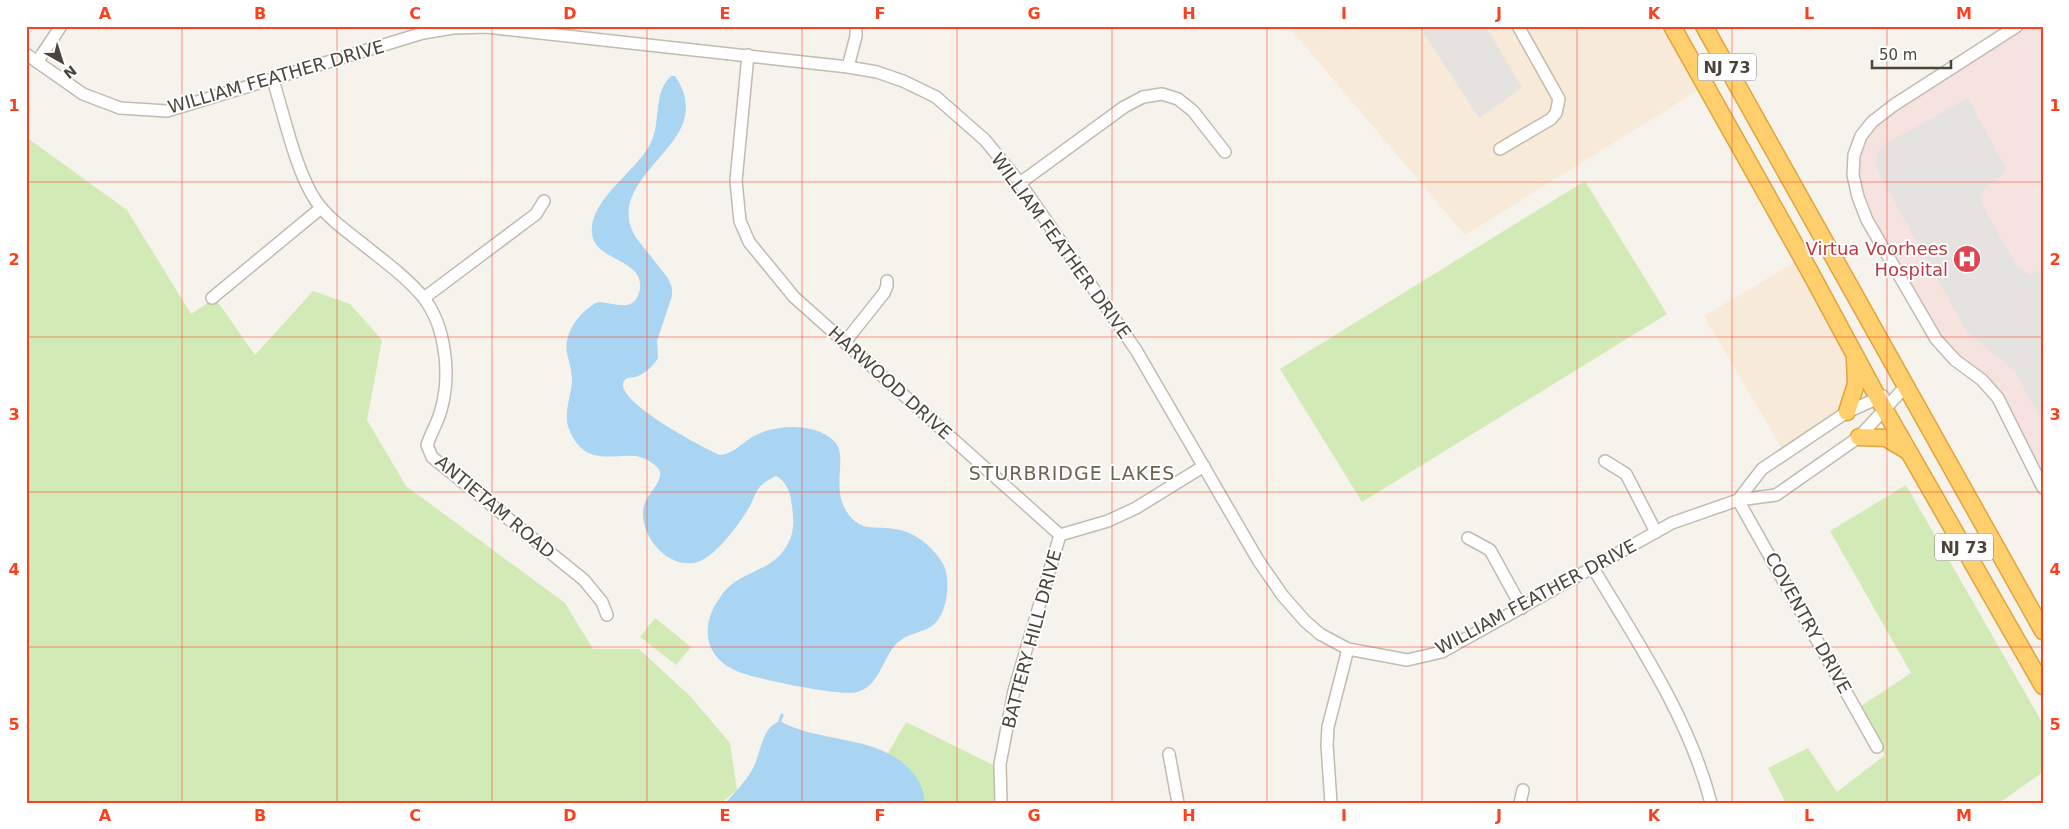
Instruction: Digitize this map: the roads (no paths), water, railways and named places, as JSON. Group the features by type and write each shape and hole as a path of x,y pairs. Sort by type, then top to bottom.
{"highway":[{"name":"NJ 73","path":"1672,26 1881,404 2043,686"},
{"name":"NJ 73","path":"1704,26 2043,631"},
{"path":"1847,412 1856,384 1854,355"},
{"path":"1859,437 1886,438 1909,452"}],"street":[{"path":"36,62 61,26"},
{"path":"848,67 856,36 856,26"},
{"path":"1500,149 1551,118 1558,106 1558,100 1518,26"},
{"path":"2017,26 1894,105 1872,122 1861,136 1854,155 1852,175 1867,220 1936,339 1955,360 1982,380 1998,398 2043,488"},
{"name":"WILLIAM FEATHER DRIVE","path":"26,54 84,94 120,108 138,110 167,110 273,80 423,33 453,28 507,28 748,55 878,72 903,81 936,97 984,140 1020,183 1136,350 1258,560 1283,596 1315,630 1348,649 1407,660 1442,652 1672,523 1738,500 1776,495 1859,437 1881,404 1906,386"},
{"name":"HARWOOD DRIVE","path":"748,55 736,181 740,221 749,242 794,297 1060,535"},
{"name":"ANTIETAM ROAD","path":"273,80 298,163 310,192 321,208 392,267 424,298 440,330 446,368 441,410 427,445 432,457 584,580 602,602 607,615"},
{"path":"1020,183 1124,107 1143,97 1162,94 1178,99 1193,111 1224,152"},
{"path":"424,298 536,214 544,201"},
{"path":"212,298 321,208"},
{"path":"845,342 884,293 887,281"},
{"name":"WILLIAM FEATHER DRIVE","path":"1738,500 1762,469 1847,412 1881,404"},
{"path":"1605,461 1626,474 1656,532"},
{"path":"1060,535 1108,522 1136,508 1204,466"},
{"name":"COVENTRY DRIVE","path":"1738,500 1877,747"},
{"name":"BATTERY HILL DRIVE","path":"1001,803 1000,764 1014,691 1060,535"},
{"path":"1468,538 1490,550 1522,608"},
{"path":"1593,568 1660,679 1700,765 1711,803"},
{"path":"1331,803 1326,746 1328,727 1348,649"},
{"path":"1169,754 1178,803"},
{"path":"1520,803 1523,790"}],"water":[{"path":"671,76 675,76 682,90 686,105 685,116 680,131 636,189 630,204 629,221 637,239 668,278 672,288 672,296 657,341 658,358 644,373 625,379 624,389 632,400 662,423 720,455 734,450 763,432 784,427 807,428 827,436 835,442 839,449 842,501 847,512 856,522 866,527 902,530 910,533 925,542 937,555 942,562 947,577 947,596 942,613 932,626 897,643 876,678 865,689 857,692 817,690 739,672 728,667 720,660 710,644 708,626 710,615 724,592 738,580 773,562 784,550 791,538 793,520 791,500 788,489 782,480 776,476 760,486 740,522 726,540 710,555 694,563 684,563 665,555 658,548 651,540 644,522 644,506 660,477 658,468 643,458 632,456 598,456 587,452 577,444 567,424 572,381 566,347 571,329 582,314 595,304 601,302 619,305 631,304 636,300 639,293 640,282 636,273 602,250 595,243 592,234 593,222 604,199 648,148 655,130 661,92"},
{"path":"780,721 815,734 870,746 888,753 903,763 916,777 922,789 924,803 725,803 752,770 769,729"}],"waterway":[{"path":"779,724 782,715"}],"place":[{"name":"Virtua Voorhees Hospital","path":"1967,259"}],"district":[{"name":"STURBRIDGE LAKES","path":"1072,473"}]}
